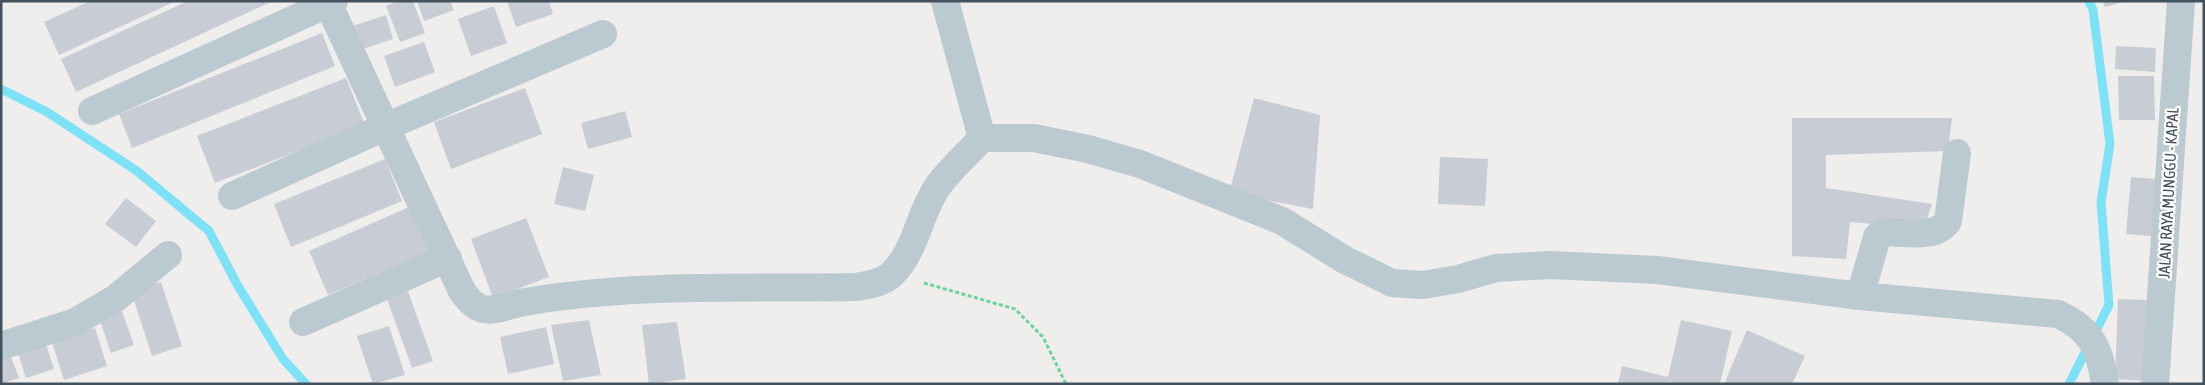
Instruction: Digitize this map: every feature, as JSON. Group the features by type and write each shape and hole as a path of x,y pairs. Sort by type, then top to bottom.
{"street":[{"path":"944,1 982,138"},
{"name":"JALAN RAYA MUNGGU - KAPAL","path":"2155,384 2181,1"},
{"path":"92,111 330,2 385,127 462,290 470,303 481,309 494,310 523,302 596,291 856,287 875,283 892,274 910,249 919,222 938,186 982,138 1034,138 1088,149 1140,164 1282,221 1345,260 1392,283 1423,285 1458,280 1496,268 1550,265 1656,270 1860,296 2058,314 2076,322 2084,329 2094,345 2103,368 2105,384"},
{"path":"232,196 385,127 604,34"},
{"path":"1860,296 1877,237 1882,232 1935,233 1943,228 1948,221 1957,153"},
{"path":"1,346 76,322 116,298 168,254"},
{"path":"303,322 448,258"}],"path":[{"path":"892,274 1015,309 1043,337 1066,384"}],"building":[{"path":"90,1 176,1 59,55 44,22"},
{"path":"188,1 273,1 76,92 61,59"},
{"path":"398,1 413,1 425,33 400,42 386,6"},
{"path":"417,1 450,1 454,10 424,21"},
{"path":"507,1 549,1 553,14 516,27"},
{"path":"2103,1 2123,1 2123,2 2105,7"},
{"path":"494,6 507,43 471,56 458,19"},
{"path":"386,15 393,39 357,51 350,27"},
{"path":"322,33 335,66 132,148 119,114"},
{"path":"424,42 435,72 395,87 384,56"},
{"path":"2116,46 2156,48 2155,72 2115,69"},
{"path":"2118,76 2154,76 2155,120 2119,120"},
{"path":"346,78 365,125 215,183 197,136"},
{"path":"525,88 542,134 451,169 434,122"},
{"path":"1254,98 1320,115 1313,209 1229,193"},
{"path":"625,111 632,137 588,149 581,123"},
{"path":"1792,118 1952,118 1948,151 1826,155 1826,188 1932,204 1924,228 1850,222 1846,259 1792,256"},
{"path":"1440,157 1488,159 1485,206 1438,204"},
{"path":"385,159 402,201 291,247 274,204"},
{"path":"563,167 594,175 585,211 554,204"},
{"path":"2131,177 2156,179 2152,236 2126,234"},
{"path":"126,198 156,221 136,247 105,224"},
{"path":"409,207 429,252 328,295 309,251"},
{"path":"526,218 549,277 493,298 471,239"},
{"path":"161,282 182,346 152,356 131,291"},
{"path":"408,291 433,361 412,368 387,299"},
{"path":"2118,299 2149,300 2146,381 2115,379"},
{"path":"122,311 134,345 111,353 99,318"},
{"path":"589,320 601,375 563,381 551,325"},
{"path":"1681,320 1732,331 1720,384 1618,384 1622,366 1668,377"},
{"path":"677,322 686,379 649,384 642,325"},
{"path":"389,326 405,375 373,384 357,336"},
{"path":"546,327 554,364 508,374 500,337"},
{"path":"95,328 107,366 64,380 52,342"},
{"path":"1747,330 1805,356 1792,384 1724,384"},
{"path":"44,338 54,369 26,378 16,347"},
{"path":"9,352 19,378 1,384 1,355"}],"waterway":[{"path":"2069,384 2109,305 2101,202 2110,144 2093,10 2089,1"},
{"path":"1,89 47,112 137,171 209,231 238,286 283,359 306,384"}]}
